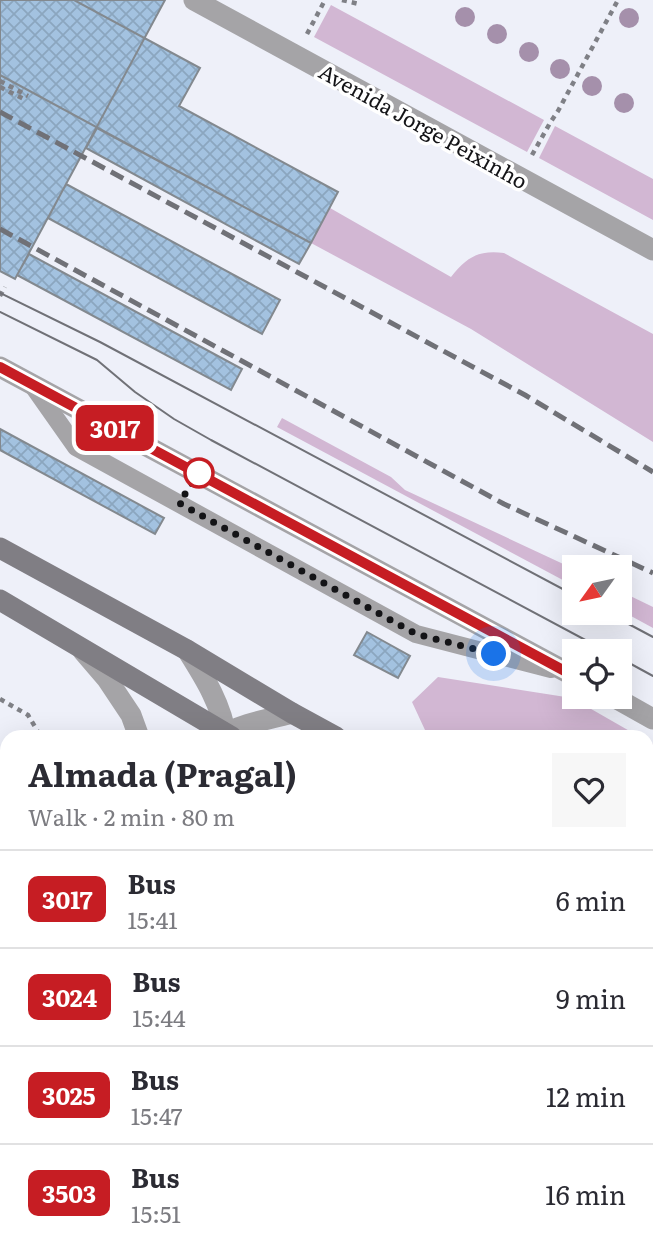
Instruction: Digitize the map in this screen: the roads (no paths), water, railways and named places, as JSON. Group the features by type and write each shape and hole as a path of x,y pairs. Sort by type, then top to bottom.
{"main road":[{"path":"0,548 187,650 323,730"},
{"path":"0,600 216,730"}],"street":[{"name":"Avenida Jorge Peixinho","path":"194,0 653,250"},
{"path":"0,367 562,669"},
{"path":"79,646 113,688 131,715 136,730"},
{"path":"187,650 208,683 224,730"},
{"path":"632,707 653,719"},
{"path":"243,730 292,713"}],"lane":[{"path":"31,383 76,447 416,634 562,672"}],"tram line":[{"path":"0,293 100,342 562,589"},
{"path":"0,312 97,360 135,392 211,440 584,639"},
{"path":"630,625 653,637"},
{"path":"632,665 653,676"}],"railway":[{"path":"0,112 525,395 653,472"},
{"path":"0,229 504,504 653,573"}]}
